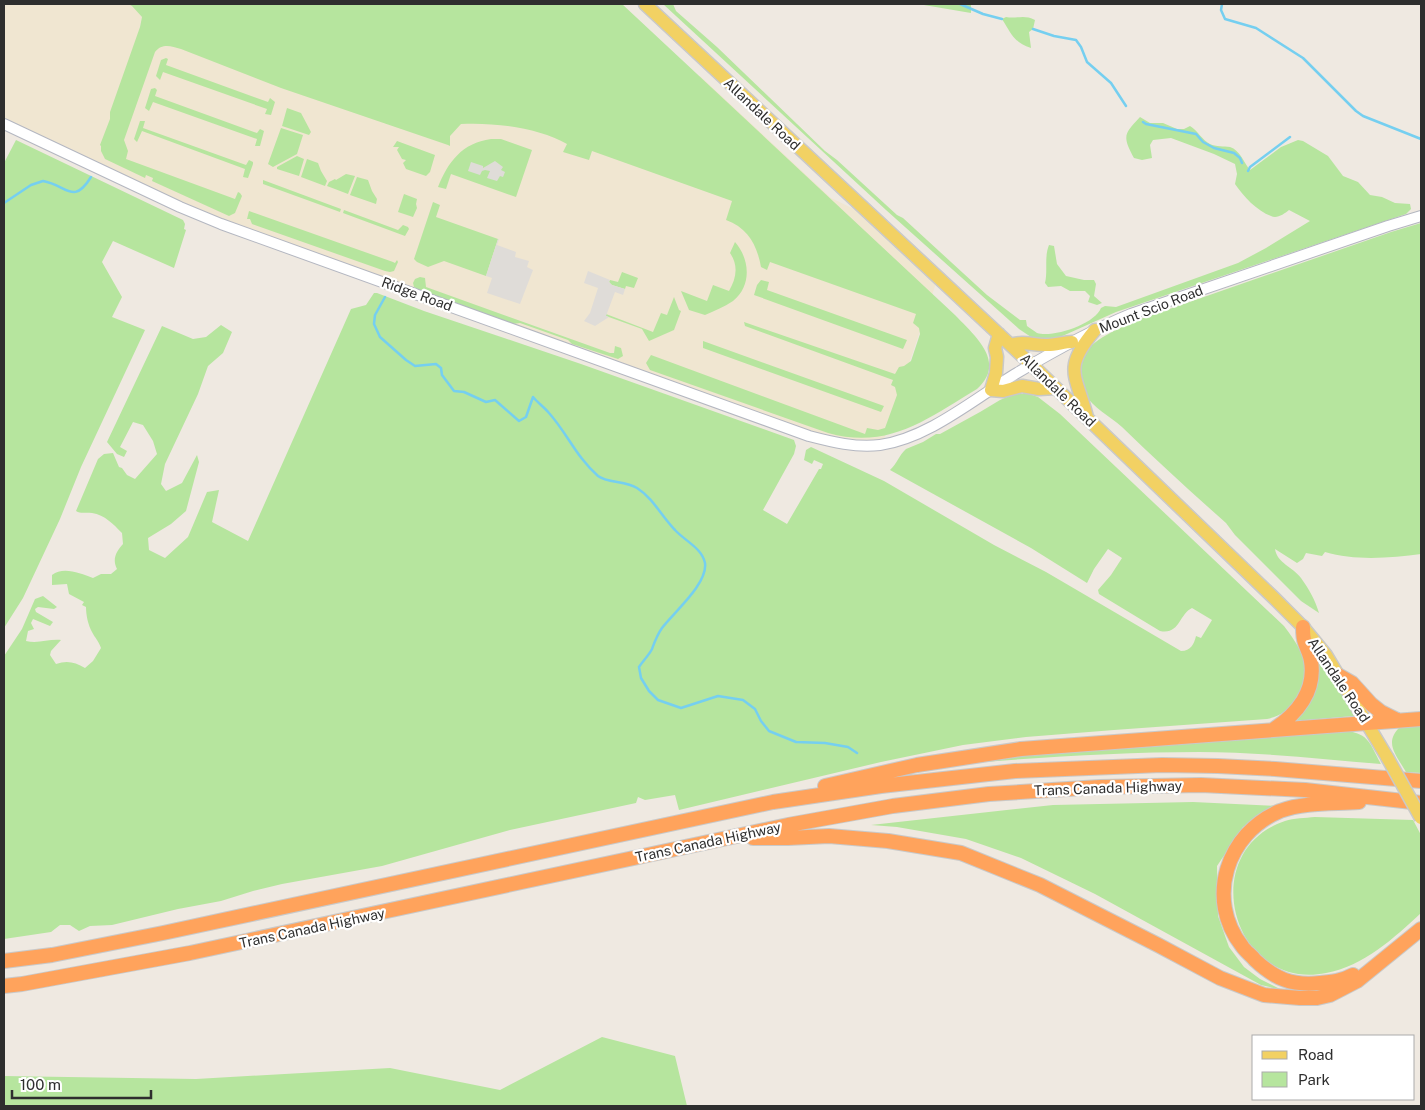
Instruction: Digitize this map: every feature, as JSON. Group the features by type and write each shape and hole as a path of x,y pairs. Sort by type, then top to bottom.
{"highway":[{"path":"1274,728 1287,720 1299,708 1308,693 1312,675 1312,664 1310,653 1304,642 1303,627"},
{"path":"1338,675 1352,683 1381,712 1398,720"},
{"path":"772,802 779,796 917,765 974,755 1021,749 1274,728 1421,719"},
{"name":"Trans Canada Highway","path":"4,961 163,933 772,802 881,786 966,776 1113,766 1218,766 1421,781"},
{"name":"Trans Canada Highway","path":"4,986 190,953 788,825 893,806 989,794 1100,787 1220,786 1305,790 1421,802"},
{"path":"1381,962 1341,981 1304,984 1277,978 1242,947 1232,932 1225,909 1223,894 1225,876 1237,846 1248,831 1260,821 1281,811 1302,806 1405,800"},
{"path":"726,838 830,836 888,841 961,853 1040,885 1220,978 1264,995 1300,998 1317,998 1330,995 1357,981 1421,929"}],"main road":[{"name":"Allandale Road","path":"645,4 1011,345 1303,627 1326,655 1388,757 1421,818"},
{"path":"1087,417 1075,380 1074,367 1081,348 1095,330"},
{"path":"999,334 994,348 997,357 996,373 991,390 1003,391 1022,386 1039,389 1056,388"},
{"path":"1011,345 1020,342 1045,346 1072,342"}],"street":[{"name":"Ridge Road","path":"4,124 180,207 221,224 809,436 839,443"},
{"name":"Mount Scio Road","path":"839,443 866,446 882,445 909,437 925,430 1072,342 1132,314 1421,216"}],"shaded area":[{"path":"4,4 128,4 132,5 142,17 138,35 700,76 831,198 873,218 938,277 882,445 839,443 221,224 4,124"},
{"path":"495,161 503,167 501,170 505,172 503,177 500,176 497,181 487,178 490,171 482,171 480,175 468,171 471,162 483,166 483,168"},
{"path":"498,239 497,245 516,252 515,257 529,261 527,267 533,270 520,304 487,293 492,278 486,276"},
{"path":"588,271 610,280 609,282 612,285 625,289 623,295 615,292 606,316 609,317 595,326 584,321 590,313 598,288 584,283"}],"green space":[{"path":"128,4 622,4 963,323 985,350 989,369 985,379 977,389 924,421 907,429 870,438 828,433 650,370 646,363 651,355 865,434 867,428 878,430 885,428 897,395 895,387 891,385 893,380 745,326 744,322 895,374 899,367 911,361 920,334 919,328 913,323 916,314 770,262 767,270 761,267 757,252 750,238 734,223 726,220 732,201 592,151 589,160 563,152 567,144 556,138 516,127 461,124 450,136 450,146 281,88 181,49 170,46 161,47 155,52 124,140 128,151 126,159 235,199 238,192 240,193 242,196 235,213 229,216 152,181 153,178 146,175 145,178 105,159 101,151 100,145 110,119 110,112 142,17"},
{"path":"663,4 673,4 676,11 717,47 825,151 897,215 903,218 987,295 1020,320 1026,320 1027,326 1037,333 1063,332 1091,319 1105,306 1116,307 1238,263 1310,221 1289,210 1276,217 1266,214 1251,203 1235,184 1237,174 1235,164 1171,138 1153,140 1150,145 1152,158 1142,160 1134,158 1126,136 1140,117 1150,123 1163,123 1177,129 1184,129 1190,126 1210,144 1233,149 1239,154 1250,170 1281,147 1298,140 1303,141 1328,156 1343,176 1358,182 1370,195 1382,197 1395,203 1410,204 1411,209 1406,214 1116,312 1058,338 1031,337 1019,329 886,210"},
{"path":"918,4 971,4 971,13"},
{"path":"1006,17 1027,17 1035,20 1033,29 1029,32 1031,48 1025,46 1014,37 1002,19"},
{"path":"168,59 166,65 268,102 270,98 275,102 271,115 265,114 267,109 163,72 160,80 156,76 161,60"},
{"path":"155,88 157,90 155,96 257,133 260,129 264,131 260,146 255,146 257,139 153,102 149,111 145,108 151,89"},
{"path":"287,108 301,113 311,132 309,135 282,126"},
{"path":"140,121 145,121 143,128 246,165 249,160 253,162 248,178 243,177 245,169 142,131 137,142 134,139"},
{"path":"281,128 303,135 297,154 273,167 268,164"},
{"path":"491,139 501,139 532,150 516,197 451,174 446,189 438,187 446,170 457,155 472,145"},
{"path":"16,140 183,220 185,224 184,229 186,230 174,268 113,241 102,262 122,297 112,317 145,330 23,598 4,628 4,163"},
{"path":"397,141 435,155 430,172 426,176 406,169 403,163 406,160 402,159 397,150 399,147 393,147"},
{"path":"297,156 304,159 299,176 277,169 277,167"},
{"path":"307,159 318,163 327,181 325,186 301,177"},
{"path":"346,174 355,176 348,194 327,186 329,182"},
{"path":"357,177 368,180 377,199 376,204 350,195"},
{"path":"263,180 341,209 340,212 263,184"},
{"path":"404,194 417,199 417,208 413,217 398,212"},
{"path":"433,202 440,205 436,217 498,239 486,276 444,261 428,267 414,259"},
{"path":"344,210 398,230 403,225 409,229 405,236 343,213"},
{"path":"249,211 395,263 397,260 398,262 394,271 385,271 252,224 250,219 247,219"},
{"path":"1421,223 1421,554 1373,558 1348,557 1325,552 1322,556 1306,553 1303,559 1297,563 1275,549 1279,558 1298,574 1304,582 1314,599 1319,613 1301,601 1235,535 1226,523 1122,427 1092,404 1082,387 1079,367 1084,356 1095,342 1135,321"},
{"path":"735,242 744,256 747,272 746,280 739,295 730,303 705,315 689,310 681,291 707,301 713,285 729,291 736,272 735,263 730,253"},
{"path":"1049,245 1054,246 1057,264 1066,276 1094,280 1096,284 1094,296 1102,303 1097,305 1088,302 1090,296 1085,291 1070,291 1061,286 1048,287 1045,283"},
{"path":"622,272 638,278 634,288 626,286 625,289 612,285 609,282 610,280 618,282"},
{"path":"425,278 426,287 610,353 614,353 615,346 621,348 623,356 618,359 572,344 568,340 520,323 512,324 419,290 414,287 413,283 415,279"},
{"path":"761,280 769,282 767,290 907,340 903,349 754,295 757,285"},
{"path":"374,293 794,440 796,446 794,454 763,510 787,524 823,464 814,460 812,464 804,460 806,450 811,447 884,481 1181,651 1187,650 1193,644 1196,636 1201,638 1212,620 1192,608 1172,630 1160,631 1099,594 1098,590 1122,558 1108,549 1087,583 1031,548 890,470 906,449 936,434 940,434 1000,400 1014,394 1029,394 1038,397 1060,414 1284,626 1301,653 1304,662 1306,671 1302,690 1287,710 1280,715 1267,719 1026,737 963,745 881,762 679,810 675,795 645,800 638,797 636,803 510,830 382,866 282,884 221,901 112,925 90,926 79,931 70,925 60,925 51,932 4,939 4,656 22,629 35,599 43,596 57,607 54,609 38,607 35,609 36,612 53,622 50,626 33,619 31,623 34,629 28,631 26,641 61,640 51,651 50,655 56,664 71,662 85,668 93,661 101,648 89,626 86,607 82,605 84,602 69,594 67,584 52,585 52,575 56,572 66,571 77,572 93,578 101,574 111,574 117,569 115,559 123,544 122,533 109,520 101,516 76,511 98,459 104,454 113,453 119,467 127,475 135,479 157,454 153,441 143,425 133,422 120,447 127,451 124,457 117,454 107,442 162,326 193,339 206,337 221,325 232,332 223,353 208,366 198,394 165,464 161,484 166,491 182,483 197,455 199,462 186,511 171,524 148,538 149,550 165,558 188,537 207,492 219,490 212,522 248,541 351,309 366,305"},
{"path":"674,297 681,311 674,330 649,341 642,329 606,316 606,314 653,332 661,313 667,315"},
{"path":"703,341 884,406 881,412 703,348"},
{"path":"1314,657 1337,686 1354,716 1295,721 1302,714 1310,699"},
{"path":"1421,725 1421,773 1406,772 1393,750 1392,739 1400,727"},
{"path":"1340,730 1357,733 1366,739 1381,764 1222,752 1085,755 971,763 1016,753"},
{"path":"1193,802 1280,806 1243,827 1217,866 1218,916 1229,947 1244,967 1260,979 1282,990 1261,985 1095,894 1021,858 966,839 897,827 871,825 1053,805"},
{"path":"1315,817 1413,820 1421,835 1421,913 1366,958 1326,973 1294,973 1268,962 1248,941 1236,916 1233,888 1240,860 1257,837 1285,821"},
{"path":"602,1037 675,1056 687,1106 4,1106 4,1076 196,1079 390,1068 500,1090"}],"waterway":[{"path":"960,4 983,14 1002,19"},
{"path":"1222,4 1221,10 1225,19 1256,28 1303,58 1363,116 1421,139"},
{"path":"1033,29 1054,36 1076,40 1087,62 1111,83 1126,106"},
{"path":"1143,122 1196,134 1203,142 1214,148 1234,153 1240,158 1242,163"},
{"path":"1248,171 1250,167 1290,137"},
{"path":"4,203 31,185 43,181 74,192 85,186 91,177"},
{"path":"385,297 375,315 374,324 380,337 406,360 415,366 436,364 441,368 442,375 454,391 464,392 486,402 495,400 519,421 526,417 533,397 547,411 584,461 598,476 606,480 628,484 643,492 675,530 700,553 705,563 701,580 689,598 662,628 651,651 639,667 641,678 649,691 658,700 681,708 718,696 743,700 755,709 769,731 796,742 825,743 848,747 857,753"}]}
